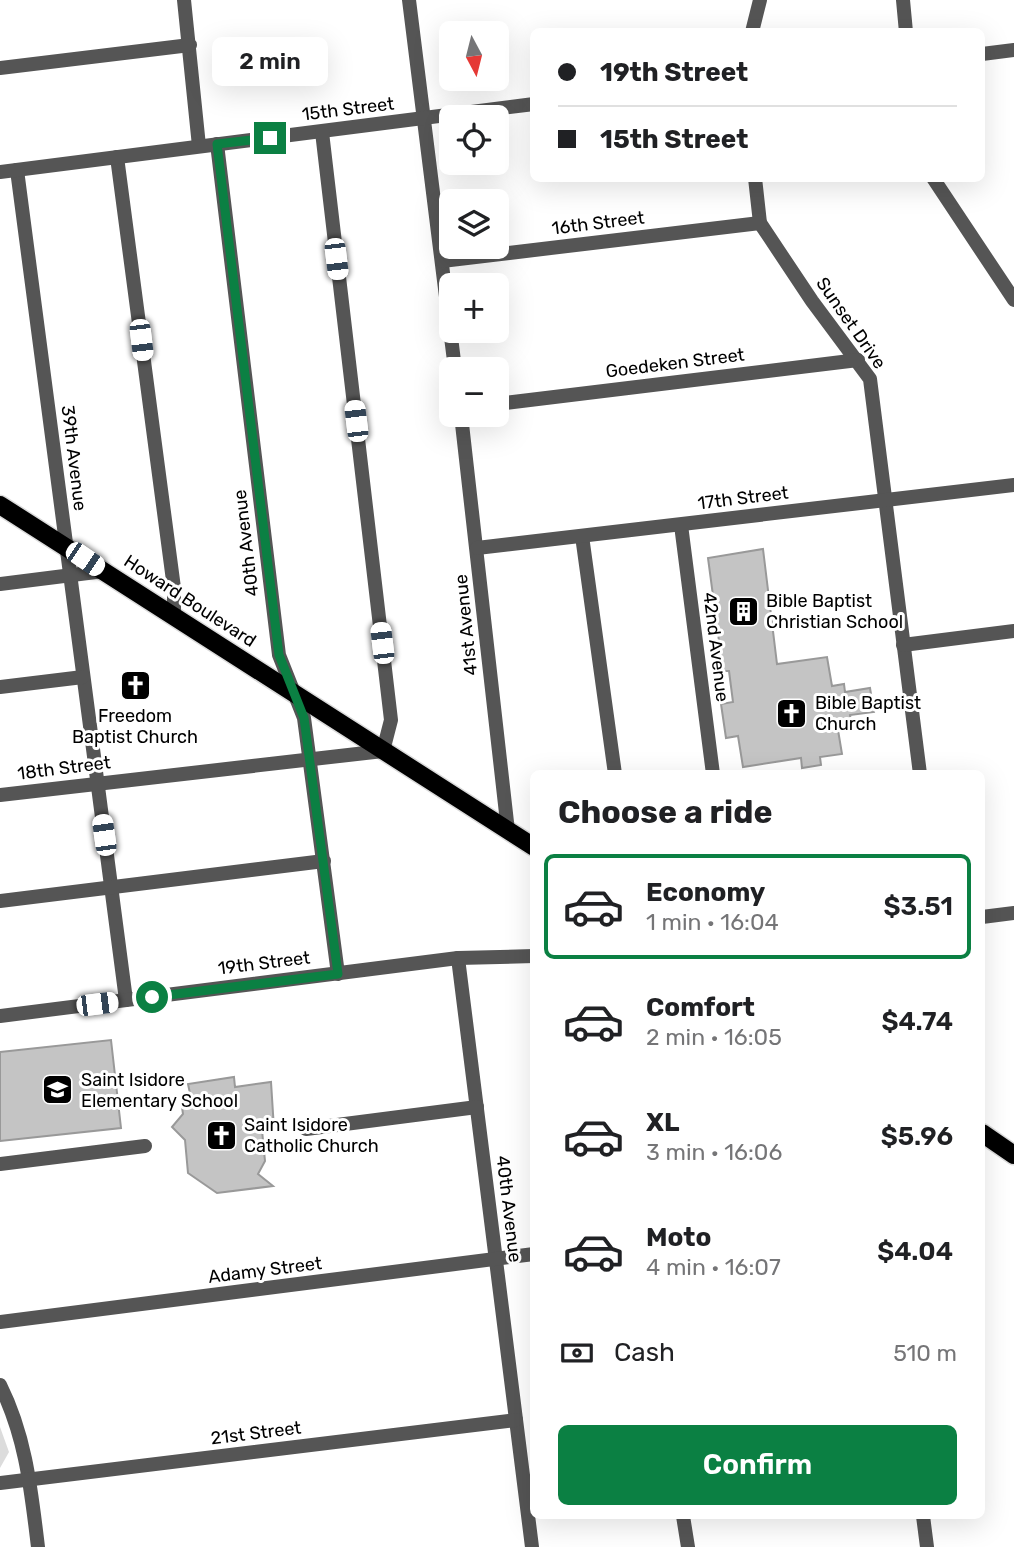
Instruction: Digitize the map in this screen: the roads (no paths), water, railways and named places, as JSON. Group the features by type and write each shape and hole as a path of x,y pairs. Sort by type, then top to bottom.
{"main road":[{"name":"Howard Boulevard","path":"0,505 530,844"},
{"path":"985,1135 1014,1156"}],"street":[{"path":"184,0 200,146"},
{"path":"409,0 454,357"},
{"path":"753,28 760,0"},
{"path":"903,0 906,28"},
{"path":"0,68 190,46"},
{"path":"985,54 1014,50"},
{"name":"15th Street","path":"0,172 530,105"},
{"path":"322,132 391,720 383,751"},
{"name":"40th Avenue","path":"217,144 279,655 304,718 338,974"},
{"path":"117,157 174,588 174,618"},
{"name":"39th Avenue","path":"17,170 126,1000"},
{"name":"Sunset Drive","path":"755,182 760,223 812,301 870,379 919,770"},
{"path":"936,182 1014,300"},
{"name":"16th Street","path":"442,261 760,223"},
{"name":"Goedeken Street","path":"509,403 858,360"},
{"name":"41st Avenue","path":"462,427 509,831"},
{"name":"17th Street","path":"477,548 1014,485"},
{"name":"42nd Avenue","path":"681,525 712,770"},
{"path":"582,536 614,770"},
{"path":"0,584 104,572"},
{"path":"903,645 1014,631"},
{"path":"0,687 83,677"},
{"name":"18th Street","path":"0,795 310,757 383,751"},
{"path":"0,901 324,861"},
{"path":"985,917 1014,913"},
{"name":"19th Street","path":"0,1016 458,958 530,956"},
{"name":"40th Avenue","path":"458,958 532,1547"},
{"path":"306,1129 477,1107"},
{"path":"0,1164 145,1146"},
{"name":"Adamy Street","path":"0,1322 530,1255"},
{"path":"0,1385 20,1433 30,1480 38,1547"},
{"name":"21st Street","path":"0,1483 516,1420"},
{"path":"683,1519 688,1547"},
{"path":"923,1519 928,1547"}],"place":[{"name":"Bible Baptist Christian School","path":"743,611"},
{"name":"Freedom Baptist Church","path":"135,686"},
{"name":"Bible Baptist Church","path":"792,713"},
{"name":"Saint Isidore Elementary School","path":"58,1090"},
{"name":"Saint Isidore Catholic Church","path":"221,1135"}]}
